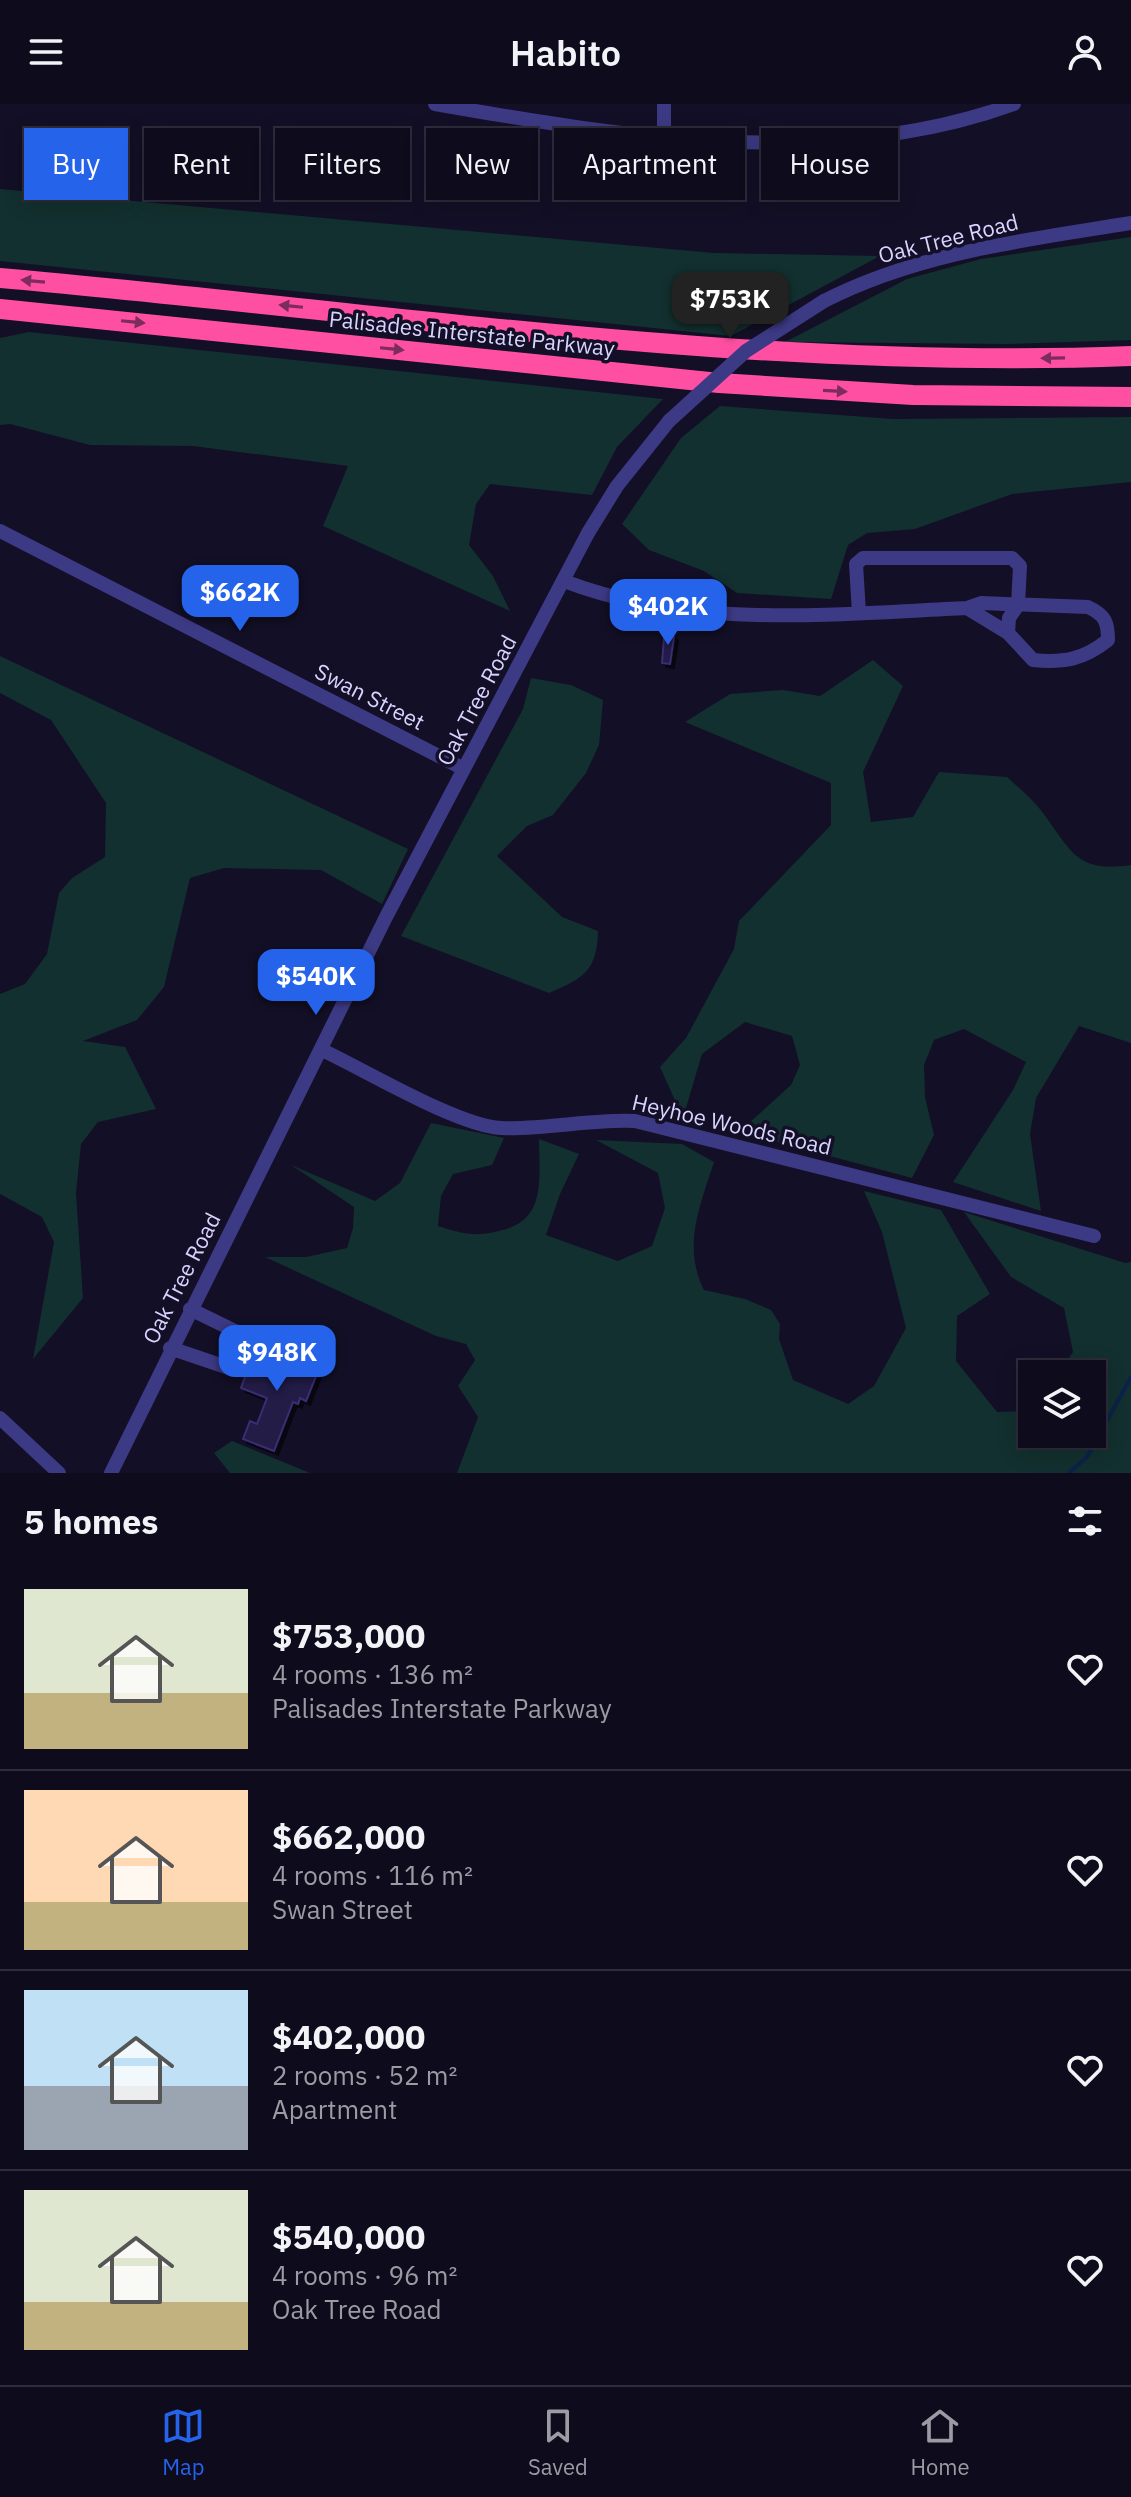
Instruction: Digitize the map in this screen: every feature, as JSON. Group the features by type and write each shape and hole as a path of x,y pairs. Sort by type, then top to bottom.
{"highway":[{"name":"Palisades Interstate Parkway","path":"0,278 752,351 946,359 1131,356"},
{"name":"Palisades Interstate Parkway","path":"0,309 719,383 913,395 1131,397"}],"street":[{"path":"435,104 595,128"},
{"path":"664,104 664,128"},
{"path":"745,140 782,142 889,136 933,129 1014,104"},
{"name":"Oak Tree Road","path":"111,1473 170,1348 464,769 601,510 669,421 746,351 824,301 885,275 950,255 1131,223"},
{"name":"Swan Street","path":"0,531 464,769"},
{"path":"859,613 856,564 863,558 1012,558 1020,566 1018,605 1009,618 1008,633"},
{"path":"564,581 610,599 688,613 859,613 967,608 981,603 1088,607 1102,614 1108,624 1108,640 1090,654 1062,663 1033,660 1008,633 967,608"},
{"name":"Heyhoe Woods Road","path":"322,1050 468,1121 500,1128 601,1119 635,1121 1094,1236"},
{"path":"190,1309 251,1336 294,1348"},
{"path":"170,1348 232,1369 237,1366 251,1336"},
{"path":"0,1418 59,1473"}],"path":[{"path":"669,632 670,625"}],"green space":[{"path":"0,189 24,191 24,200 123,200 714,253 880,256 731,336 0,261"},
{"path":"1131,237 1131,340 1009,344 785,342 907,279 981,259"},
{"path":"29,332 663,399 617,447 592,495 490,484 476,504 469,545 493,576 510,611 323,526 348,466 193,446 90,445 10,424 0,425 0,338"},
{"path":"720,406 893,419 1131,417 1131,482 1012,494 915,529 867,533 848,545 831,599 737,593 704,571 649,550 622,524 681,438"},
{"path":"0,656 408,849 382,904 321,870 224,868 190,878 164,987 137,1020 83,1041 125,1047 156,1109 98,1122 81,1144 76,1193 83,1298 33,1359 54,1242 42,1217 0,1194 0,994 25,984 47,954 59,893 72,878 105,857 106,803 51,720 0,693"},
{"path":"873,660 903,686 863,772 871,822 913,817 939,772 1007,777 1035,803 1078,857 1099,866 1131,865 1131,1043 1079,1026 1036,1098 1030,1134 1041,1211 953,1182 1013,1090 1026,1062 964,1029 934,1040 924,1065 925,1097 934,1135 912,1178 739,1132 791,1085 800,1065 792,1036 745,1022 702,1054 683,1118 660,1067 686,1038 734,949 739,921 831,825 831,783 685,722 730,694 783,690 820,696"},
{"path":"531,678 571,685 603,700 599,745 586,773 553,815 527,826 497,856 562,917 598,931 595,955 586,971 571,983 549,993 401,936 523,709"},
{"path":"431,1123 504,1138 492,1165 453,1174 441,1196 438,1226 462,1233 499,1231 526,1218 533,1208 539,1183 539,1139 579,1154 560,1194 546,1235 618,1261 652,1246 665,1208 658,1173 596,1140 682,1144 714,1162 699,1210 694,1242 694,1258 704,1290 745,1299 771,1310 780,1324 779,1339 793,1380 848,1404 874,1386 906,1328 882,1232 864,1191 941,1210 990,1294 957,1316 956,1361 997,1412 1018,1411 1018,1448 1106,1448 1106,1360 1067,1360 1073,1352 1064,1308 1011,1277 964,1212 1125,1263 1131,1262 1131,1473 457,1473 478,1417 458,1386 475,1360 466,1344 436,1336 265,1257 306,1257 347,1248 353,1228 354,1207 291,1165 375,1201 400,1183"},
{"path":"232,1441 310,1473 230,1473 214,1453"}],"building":[{"path":"665,627 674,637 670,664 662,663"},
{"path":"255,1350 295,1366 302,1354 322,1361 306,1401 300,1398 298,1404 293,1402 274,1451 243,1439 250,1421 257,1424 267,1398 241,1388"}],"waterway":[{"path":"1069,1473 1087,1457 1131,1377"}]}
